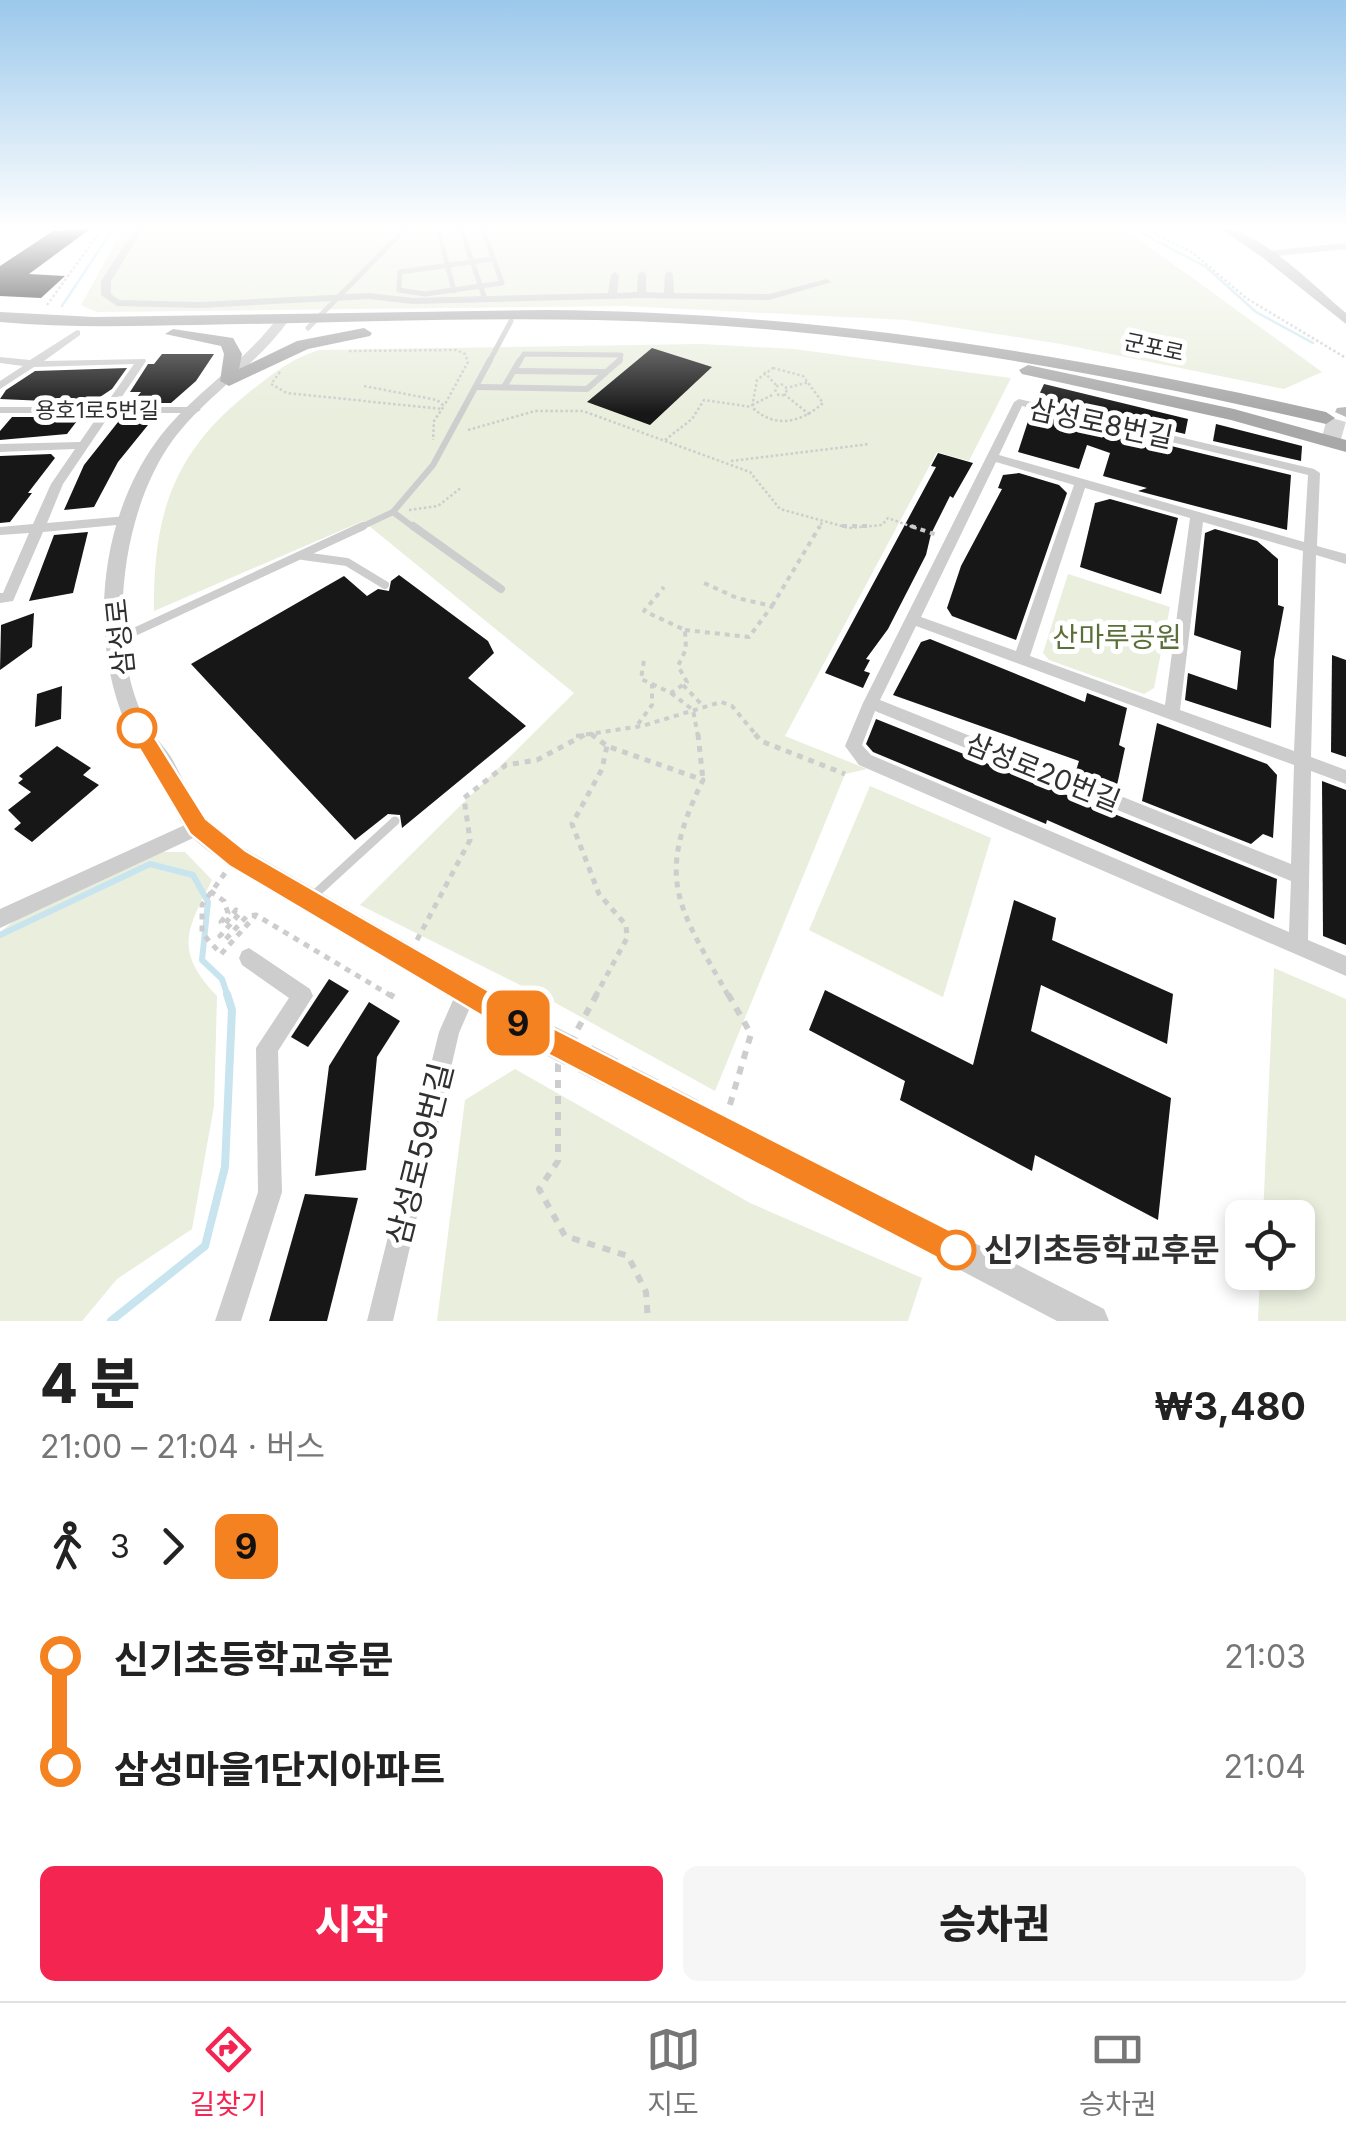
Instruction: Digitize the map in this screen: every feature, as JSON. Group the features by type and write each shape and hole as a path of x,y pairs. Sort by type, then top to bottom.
{"main road":[{"path":"1311,291 1346,320"},
{"name":"군포로","path":"313,324 482,307 764,323 955,343 1111,368 1332,418"},
{"path":"412,324 482,307"},
{"name":"군포로","path":"593,315 695,314 895,326 1093,358 1332,418 1346,446"},
{"name":"군포로","path":"0,317 280,325"},
{"name":"군포로","path":"0,330 168,333 313,324 657,322 695,331 772,336 1021,369 1332,418"},
{"path":"230,382 303,345 392,325"},
{"path":"168,333 226,342 234,354 230,382"}],"street":[{"path":"106,291 117,303 456,295 482,307 612,295 769,297 794,291"},
{"path":"612,295 613,291"},
{"path":"641,291 641,295"},
{"path":"669,291 669,295"},
{"name":"삼성로","path":"280,325 230,382 195,410 160,447 127,520 113,600 117,640 137,728 198,827 238,858 468,989 545,1038"},
{"path":"0,386 77,333"},
{"path":"0,360 34,364 141,360 82,445 36,530 8,597 0,598"},
{"name":"삼성로8번길","path":"1312,550 1314,473 1019,402 992,457 1312,550 1346,559"},
{"name":"용호1로5번길","path":"0,410 195,410"},
{"path":"0,448 82,445"},
{"path":"992,457 948,539 853,746 865,760 1346,966"},
{"path":"1021,660 1082,483"},
{"path":"1172,714 1197,516"},
{"path":"0,531 127,520"},
{"path":"1298,944 1306,762 1305,642 1312,550"},
{"path":"912,619 1346,777"},
{"name":"삼성로20번길","path":"871,703 1301,876"},
{"path":"0,919 198,827"},
{"path":"228,1321 270,1192 267,1048 303,996 248,958"},
{"name":"삼성로59번길","path":"380,1321 449,1032 468,989"},
{"path":"714,1126 1092,1321"}],"lane":[{"path":"313,324 348,291"},
{"path":"403,291 456,295 469,291"},
{"path":"455,291 456,295"},
{"path":"480,291 482,307"},
{"path":"117,640 393,512 433,465 511,321"},
{"path":"478,387 504,388 587,389 620,362 621,355 524,354 504,388"},
{"path":"514,370 607,372"},
{"path":"393,512 501,588"},
{"path":"298,556 337,557 364,565 385,585"},
{"path":"309,900 339,868 395,821"}],"path":[{"path":"34,320 56,291"},
{"path":"1239,291 1261,308 1346,358"},
{"path":"341,352 456,350 465,354 468,362 434,421 433,465"},
{"path":"288,366 271,384 274,389 443,407"},
{"path":"665,440 692,420 704,400 752,406 773,422 810,416 823,403 809,382 784,368 764,372 752,388 752,406"},
{"path":"764,372 777,386 788,388 809,382"},
{"path":"364,386 443,407"},
{"path":"776,393 777,386"},
{"path":"784,394 788,388"},
{"path":"752,406 776,393 784,394 810,416"},
{"path":"464,431 509,416 570,409 750,472 780,509 863,530 882,525 888,518 948,539"},
{"path":"726,461 870,444"},
{"path":"393,512 438,506 462,487"},
{"path":"664,587 644,610 685,630 749,638 823,521"},
{"path":"702,582 737,598 772,606"},
{"path":"671,693 687,678 678,666 686,650 685,630"},
{"path":"644,660 641,679 671,693 693,710 704,763 703,780 687,814 672,874 704,954 751,1034 714,1126"},
{"path":"638,724 652,705 652,684"},
{"path":"683,685 703,706"},
{"path":"405,956 456,872 470,840 464,798 506,765 537,760 589,732 722,702 732,706 761,741 845,774"},
{"path":"589,732 607,746 703,780"},
{"path":"607,746 602,769 572,824 599,894 626,925 627,938 558,1065 558,1161 540,1189 565,1236 628,1256 646,1292 648,1321"},
{"path":"256,915 221,954 202,940 197,919 210,891 224,901 228,914 224,924 236,910 240,913 220,936 224,940 247,916 256,915 394,998"}],"green space":[{"path":"89,291 1210,291 1322,372 1284,389 1061,344 906,320 624,306 97,312 81,305"},
{"path":"701,344 794,349 1011,378 969,461 937,452 785,736 867,769 845,774 715,1091 552,1001 360,905 574,693 363,521 154,611 163,517 184,464 221,417 264,380 299,358 319,350"},
{"name":"산마루공원","path":"1068,574 1170,607 1154,688 1144,694 1049,660 1043,653"},
{"path":"870,786 991,838 943,997 809,930"},
{"path":"154,852 185,852 212,880 196,913 189,940 194,966 217,996 214,1106 192,1229 117,1279 82,1321 0,1321 0,932 22,915"},
{"path":"1274,968 1346,999 1346,1321 1258,1321 1259,1290 1315,1290 1315,1200 1264,1200"},
{"path":"515,1069 750,1203 922,1278 908,1321 437,1321 465,1100"}],"building":[{"path":"0,291 49,291 41,298 0,296"},
{"path":"652,348 712,367 650,425 587,402"},
{"path":"162,354 214,354 196,381 171,403 132,403 141,392 130,392 148,364 154,364"},
{"path":"127,368 112,389 91,403 0,399 6,390 35,371"},
{"path":"1044,384 1188,419 1185,434 1037,399"},
{"path":"1031,412 1291,475 1287,530 1138,491 1147,488 1103,476 1110,453 1087,445 1079,469 1018,452"},
{"path":"12,417 80,417 67,434 0,440 0,431"},
{"path":"122,417 161,417 155,425 148,425 118,462 94,507 64,510 84,465"},
{"path":"1216,424 1302,446 1301,461 1213,441"},
{"path":"938,453 973,463 953,498 950,496 931,534 926,555 888,629 866,659 870,660 864,671 870,673 863,688 825,673 936,467 931,466"},
{"path":"51,454 55,458 28,493 32,493 10,522 0,523 0,456"},
{"path":"1019,473 1059,485 1067,493 1016,640 952,616 947,608 961,566 1002,489 998,488 1003,475"},
{"path":"1110,499 1178,518 1161,594 1080,567 1095,503"},
{"path":"1215,529 1257,541 1278,559 1278,605 1284,607 1274,660 1271,728 1185,700 1188,673 1237,690 1241,651 1194,635 1205,533"},
{"path":"88,532 73,593 29,601 54,535"},
{"path":"399,575 488,641 494,653 468,678 526,726 402,828 400,815 388,814 355,840 191,664 344,576 367,596 378,589 389,591 391,581"},
{"path":"34,613 32,647 0,670 1,625"},
{"path":"930,639 1085,702 1087,693 1127,708 1119,745 1125,748 1116,790 1075,774 1079,761 893,695 921,642"},
{"path":"1332,655 1346,660 1346,757 1331,752"},
{"path":"62,686 61,719 35,727 37,694"},
{"path":"876,719 1277,879 1274,919 1047,820 1046,824 873,752 866,744"},
{"path":"1157,723 1267,764 1277,775 1273,838 1263,834 1251,844 1142,801"},
{"path":"57,746 91,768 83,775 99,785 32,842 14,829 21,823 8,810 31,792 18,783 23,779 19,776"},
{"path":"1322,781 1346,790 1346,945 1323,936"},
{"path":"1014,900 1056,918 1052,940 1173,994 1167,1044 1041,985 1031,1031 1171,1098 1158,1220 1035,1155 1032,1171 900,1100 905,1081 809,1030 825,990 973,1065"},
{"path":"329,979 349,991 308,1047 291,1037"},
{"path":"369,1002 400,1021 377,1057 366,1170 315,1176 329,1066"},
{"path":"305,1194 358,1198 327,1321 269,1321"}],"waterway":[{"path":"62,306 72,291"},
{"path":"1232,291 1256,312 1313,343"},
{"path":"0,935 150,864 193,875 208,902 202,960 222,979 227,994"},
{"path":"111,1321 205,1246 225,1167 232,1010 227,994"}],"tunnel":[{"path":"1325,426 1346,432"},
{"path":"545,1038 706,1121"}],"bus line":[{"name":"9","path":"137,728 160,758 198,827 238,858 468,989 494,1010 545,1038 956,1250"}],"place":[{"name":"신기초등학교후문","path":"956,1250"}]}
